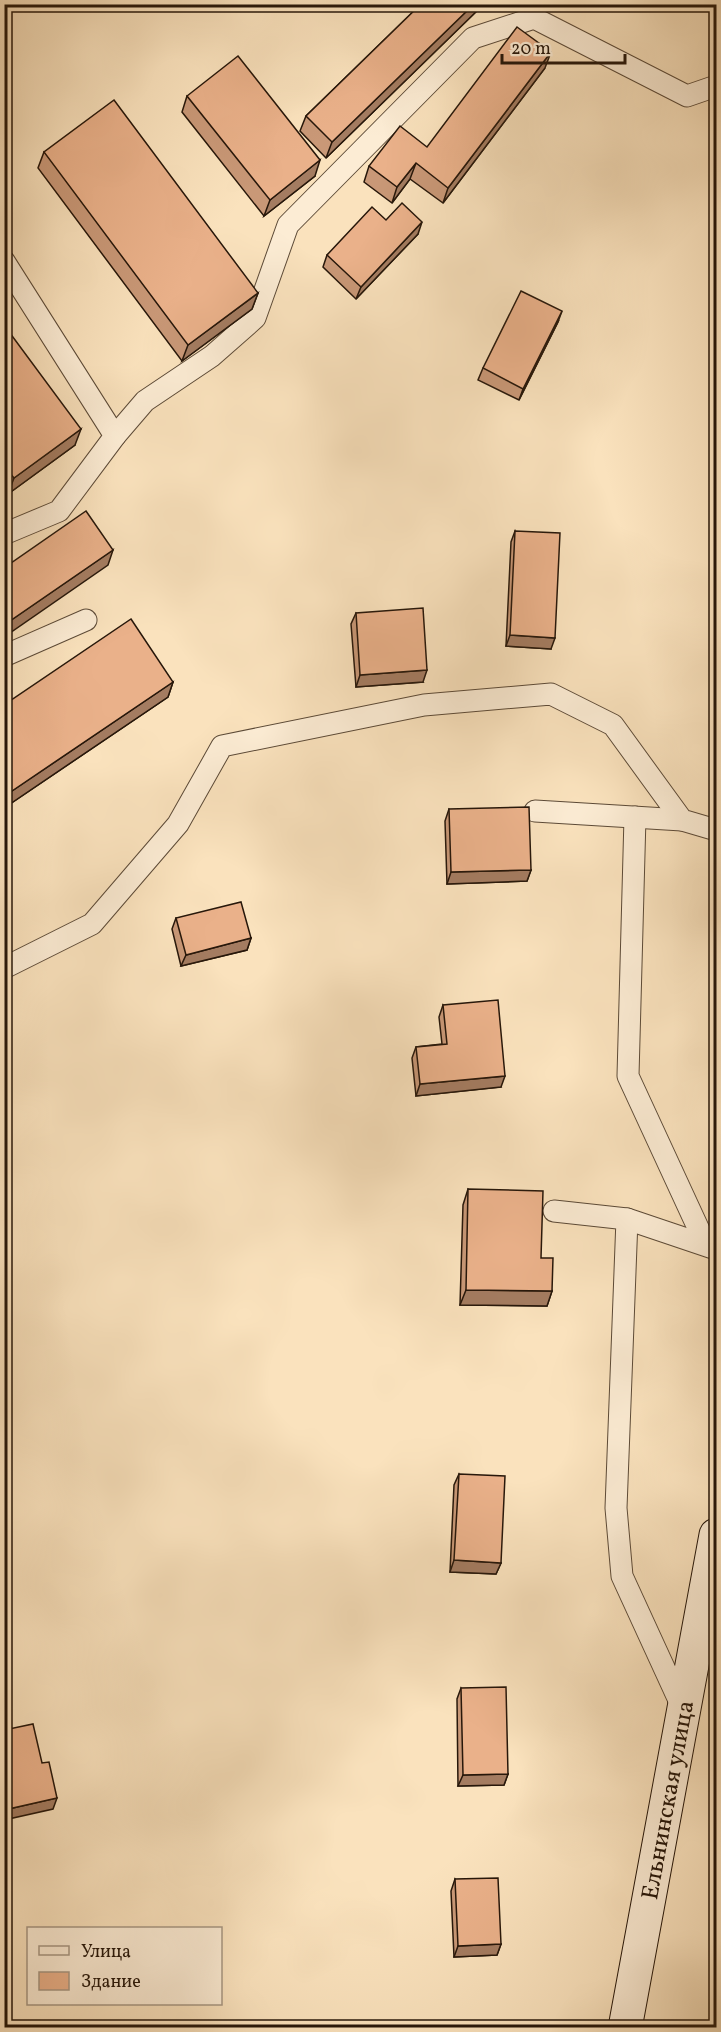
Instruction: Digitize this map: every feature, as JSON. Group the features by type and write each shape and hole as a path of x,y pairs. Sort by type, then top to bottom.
{"main road":[{"name":"Ельнинская улица","path":"625,2028 717,1535"}],"lane":[{"path":"4,534 59,511 115,436 145,401 212,356 255,318 288,225 473,38 534,18 687,96 717,86"},
{"path":"4,261 115,436"},
{"path":"4,656 86,620"},
{"path":"4,968 92,924 178,824 222,746 424,705 551,694 613,725 682,820"},
{"path":"535,811 682,820 717,830"},
{"path":"635,817 628,1076 711,1247"},
{"path":"554,1211 627,1219 711,1247"},
{"path":"627,1219 616,1508 622,1576 684,1710"}],"building":[{"path":"421,4 474,4 332,142 306,116"},
{"path":"517,27 551,52 448,188 416,163 397,187 369,166 400,126 427,147"},
{"path":"238,56 320,160 270,200 187,96"},
{"path":"114,100 258,293 188,345 44,152"},
{"path":"402,203 422,222 361,287 327,255 372,207 386,220"},
{"path":"521,291 562,311 523,389 483,368"},
{"path":"4,325 81,429 14,478 4,466"},
{"path":"86,511 113,550 4,625 4,568"},
{"path":"515,531 560,533 555,638 510,635"},
{"path":"423,608 427,670 360,675 356,613"},
{"path":"131,619 173,682 9,793 4,786 4,705"},
{"path":"529,807 531,870 451,872 449,809"},
{"path":"241,902 251,938 186,955 176,918"},
{"path":"498,1000 505,1076 420,1084 416,1047 447,1044 443,1005"},
{"path":"468,1189 543,1191 541,1258 553,1258 552,1291 466,1290"},
{"path":"459,1474 505,1476 501,1563 454,1560"},
{"path":"506,1687 508,1774 463,1775 461,1688"},
{"path":"33,1724 42,1763 49,1762 57,1798 4,1810 4,1730"},
{"path":"498,1878 501,1944 458,1946 455,1879"}]}
